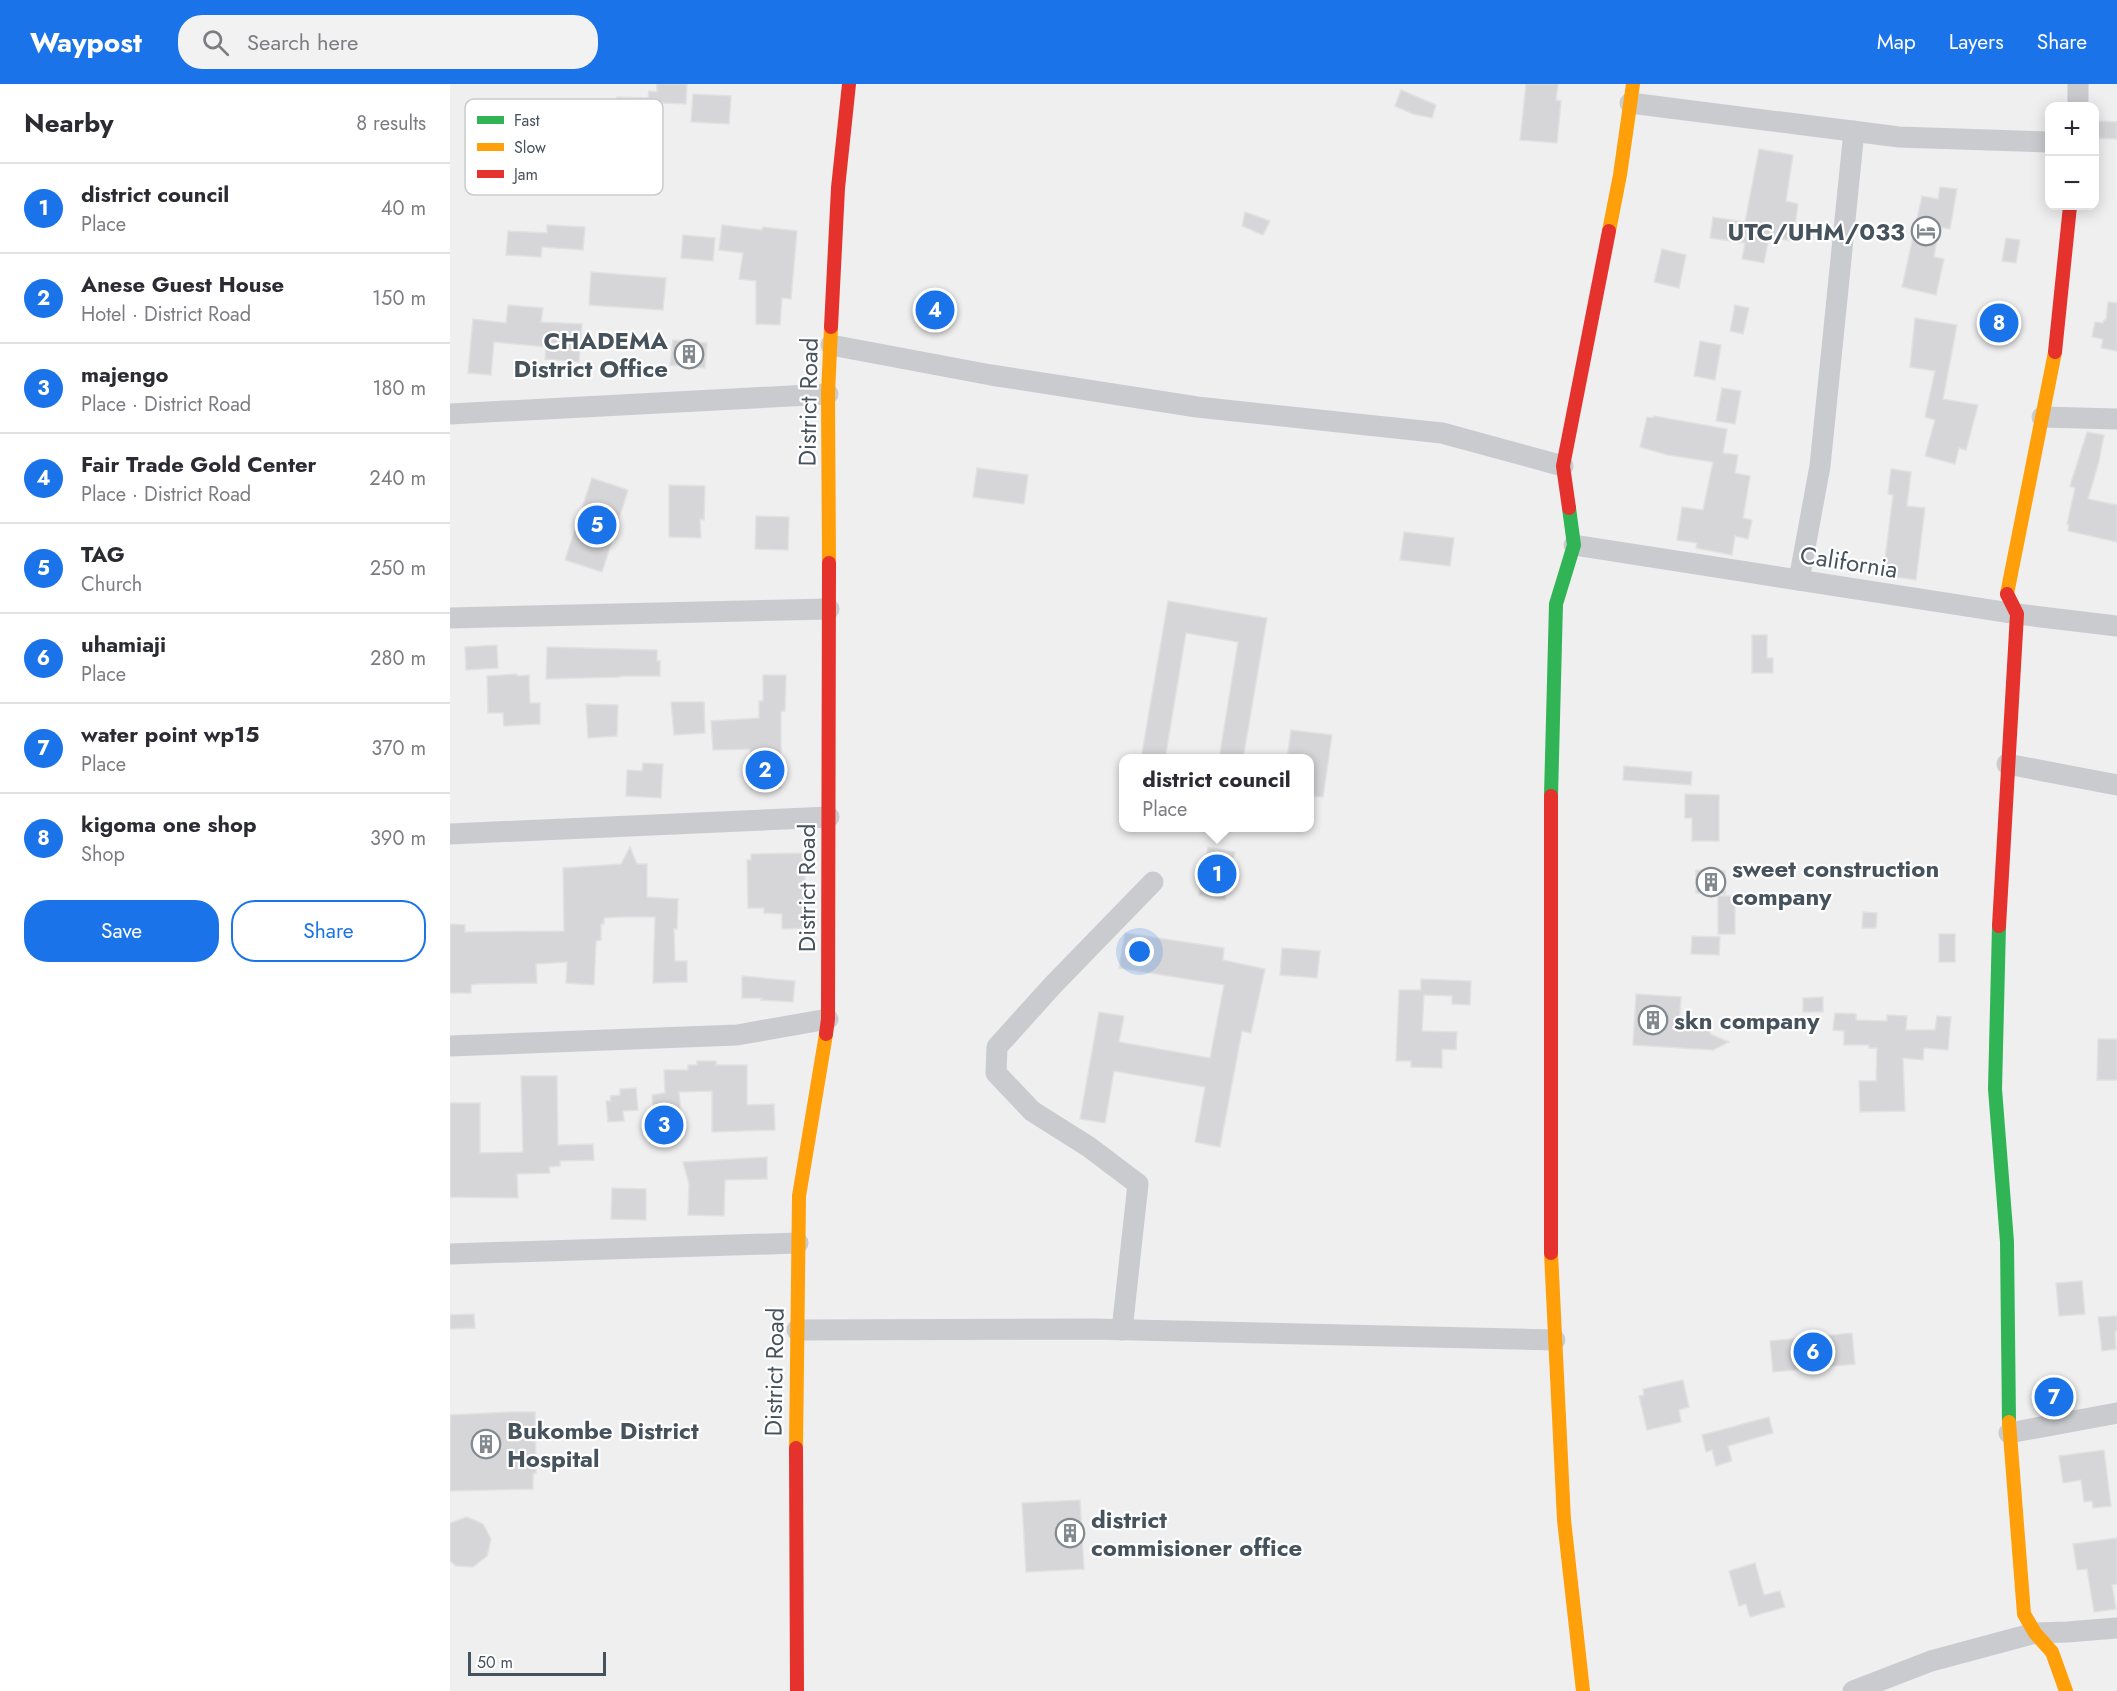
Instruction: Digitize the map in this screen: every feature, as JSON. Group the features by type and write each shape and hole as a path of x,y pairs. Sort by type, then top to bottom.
{"street":[{"name":"District Road","path":"797,1691 799,1196 828,1019 830,609 828,393 838,188 849,84"},
{"path":"2078,84 2078,102"},
{"path":"1583,1691 1564,1520 1551,1256 1552,793 1556,604 1574,545 1563,466 1620,175 1632,93 1899,137 2045,142"},
{"path":"1799,580 1820,466 1854,131"},
{"path":"2066,1691 2052,1652 2035,1632 2024,1614 2009,1433 2007,1242 1995,1089 1999,905 2017,614 2007,593 2055,356 2070,210"},
{"path":"831,345 991,375 1197,407 1442,433 1563,466"},
{"path":"450,414 828,393"},
{"path":"2043,417 2117,420"},
{"name":"California","path":"1574,545 2017,614 2117,627"},
{"path":"450,618 830,609"},
{"path":"2007,764 2117,785"},
{"path":"450,834 829,817"},
{"path":"1122,1330 1138,1184 1089,1147 1032,1111 996,1073 997,1047 1053,985 1153,882"},
{"path":"450,1046 737,1035 828,1019"},
{"path":"450,1254 798,1243"},
{"path":"797,1329 1122,1330 1555,1340"},
{"path":"2009,1433 2117,1413"},
{"path":"1853,1691 1931,1661 2035,1632 2117,1628"}],"building":[{"path":"657,84 687,84 686,104 663,103 663,99 617,99 617,97 648,98 649,91 657,92"},
{"path":"1526,84 1558,84 1556,100 1561,101 1557,143 1520,140"},
{"path":"1401,90 1436,105 1432,118 1413,114 1395,106"},
{"path":"693,94 731,96 729,124 691,122"},
{"path":"2099,121 2117,122 2117,139 2099,138"},
{"path":"1759,149 1793,155 1786,201 1798,204 1793,241 1769,237 1764,263 1742,259 1745,243 1710,238 1713,217 1745,222"},
{"path":"1940,187 1957,189 1950,229 1939,227 1934,257 1944,259 1936,295 1902,287 1922,196 1938,199"},
{"path":"1245,212 1270,221 1263,235 1242,226"},
{"path":"547,225 585,227 583,250 542,247 541,257 506,255 508,231 547,233"},
{"path":"722,225 797,231 791,299 782,298 780,325 756,324 756,281 739,279 743,253 719,250"},
{"path":"683,235 715,238 713,261 681,258"},
{"path":"2006,238 2020,240 2016,263 2002,261"},
{"path":"1662,249 1686,255 1679,288 1654,282"},
{"path":"591,272 666,278 663,310 589,305"},
{"path":"924,300 947,300 947,321 923,320"},
{"path":"2108,302 2117,303 2117,351 2101,348 2103,339 2092,337 2095,322 2103,323 2106,320"},
{"path":"508,305 543,308 541,322 582,324 579,362 545,359 546,347 494,342 491,375 468,373 473,319 506,323"},
{"path":"1735,305 1749,308 1743,334 1730,331"},
{"path":"1915,318 1957,325 1943,399 1978,405 1966,450 1959,448 1955,464 1925,456 1935,420 1925,417 1935,371 1910,367"},
{"name":"CHADEMA District Office","path":"673,340 707,343 705,368 670,365"},
{"path":"1700,341 1721,345 1715,380 1694,376"},
{"path":"1722,388 1741,391 1735,424 1716,421"},
{"path":"1654,416 1727,429 1723,453 1738,455 1735,473 1750,476 1743,518 1752,520 1748,539 1735,536 1732,555 1696,548 1697,543 1677,540 1682,507 1703,510 1713,462 1668,455 1640,447 1647,417 1653,418"},
{"path":"2087,432 2104,435 2088,499 2117,505 2117,542 2068,531 2069,525 2067,524 2075,488 2070,486"},
{"path":"977,468 1028,475 1024,504 973,497"},
{"path":"1891,469 1911,472 1907,506 1925,508 1916,580 1883,575 1893,495 1888,494"},
{"path":"592,478 628,490 602,572 565,560"},
{"path":"669,485 705,486 704,520 700,519 701,538 669,537"},
{"path":"756,516 789,517 788,550 755,549"},
{"path":"1404,532 1454,538 1450,566 1400,560"},
{"path":"1168,601 1267,618 1244,754 1220,754 1238,642 1186,633 1166,754 1142,754"},
{"path":"1752,635 1767,635 1767,658 1773,658 1773,673 1752,673"},
{"path":"497,645 498,668 466,670 465,647"},
{"path":"547,647 657,650 660,676 546,679"},
{"path":"517,674 517,676 529,675 530,703 540,703 540,724 504,726 503,713 488,713 487,676"},
{"path":"763,675 786,675 785,711 781,711 781,788 751,789 750,749 713,750 711,721 759,718 759,701 763,701"},
{"path":"671,702 704,702 705,733 674,735"},
{"path":"586,704 618,705 617,736 588,738"},
{"path":"1291,730 1332,735 1323,797 1314,796 1314,754 1288,754"},
{"path":"643,763 663,764 661,798 626,796 627,770 642,771"},
{"path":"1624,766 1692,772 1691,785 1623,780"},
{"path":"1685,794 1719,795 1719,841 1692,841 1692,818 1685,818"},
{"path":"630,847 637,864 647,864 647,897 678,899 677,929 674,929 675,961 687,961 687,982 653,983 655,917 621,917 604,918 604,924 601,924 601,940 596,941 594,985 566,983 567,962 536,964 537,983 476,984 471,985 471,993 450,993 450,924 465,925 465,932 564,931 563,868 621,864"},
{"path":"1208,847 1235,852 1225,900 1199,895"},
{"path":"804,853 807,928 782,929 782,914 764,913 764,908 748,908 747,860 751,860 751,854"},
{"name":"sweet construction company","path":"1696,870 1725,871 1725,894 1696,893"},
{"path":"1718,896 1735,896 1735,934 1718,934"},
{"path":"1863,912 1877,913 1876,928 1862,928"},
{"path":"1125,933 1224,948 1223,960 1265,969 1251,1033 1242,1031 1220,1147 1195,1142 1205,1087 1114,1071 1105,1123 1080,1119 1099,1012 1124,1016 1119,1042 1210,1058 1224,985 1119,968"},
{"path":"1939,934 1955,934 1955,962 1939,962"},
{"path":"1692,936 1720,937 1719,955 1691,954"},
{"path":"1282,948 1320,951 1317,978 1280,975"},
{"path":"742,976 795,981 793,1002 742,998"},
{"path":"1421,979 1471,981 1470,1005 1452,1004 1452,996 1424,995 1422,1031 1457,1032 1456,1050 1442,1049 1442,1068 1411,1067 1411,1061 1396,1061 1399,990 1421,990"},
{"name":"skn company","path":"1636,994 1681,997 1679,1027 1711,1029 1710,1034 1729,1042 1713,1050 1633,1045"},
{"path":"1823,997 1823,1012 1803,1012 1803,998"},
{"path":"1835,1013 1856,1014 1856,1020 1887,1021 1887,1015 1907,1016 1906,1030 1935,1030 1937,1016 1951,1017 1948,1050 1924,1048 1923,1060 1903,1058 1905,1111 1860,1112 1859,1081 1876,1081 1877,1048 1869,1048 1869,1045 1844,1045 1844,1031 1833,1030"},
{"path":"2098,1039 2117,1039 2117,1080 2097,1080"},
{"path":"697,1061 716,1061 716,1065 747,1065 747,1105 774,1104 775,1130 712,1132 712,1091 679,1092 683,1133 655,1136 652,1095 665,1093 664,1070 688,1070 688,1065 697,1065"},
{"path":"521,1076 557,1076 558,1145 593,1144 594,1160 560,1161 560,1166 549,1167 550,1173 517,1174 518,1198 450,1197 450,1103 480,1103 480,1153 523,1152"},
{"path":"636,1088 638,1110 623,1111 624,1121 608,1122 606,1101 611,1101 610,1096 620,1095 620,1089"},
{"path":"767,1157 767,1179 725,1180 724,1216 688,1215 689,1184 683,1162"},
{"path":"612,1188 646,1189 646,1220 611,1219"},
{"path":"2082,1281 2085,1314 2059,1316 2056,1283"},
{"path":"474,1314 475,1328 450,1329 450,1315"},
{"path":"2117,1316 2116,1349 2102,1351 2098,1317"},
{"path":"1852,1333 1855,1364 1773,1372 1770,1341"},
{"path":"1683,1380 1689,1407 1679,1410 1681,1422 1647,1430 1639,1396 1644,1395 1643,1389"},
{"name":"Bukombe District Hospital","path":"535,1412 536,1473 533,1474 533,1489 450,1491 450,1415"},
{"path":"1769,1417 1773,1433 1728,1446 1732,1461 1716,1466 1712,1450 1706,1452 1702,1435"},
{"path":"2104,1450 2111,1506 2093,1508 2092,1501 2084,1502 2081,1480 2063,1483 2059,1456"},
{"name":"district commisioner office","path":"1080,1500 1084,1569 1026,1572 1022,1503"},
{"path":"467,1517 483,1524 491,1539 487,1556 473,1567 456,1566 450,1561 450,1523"},
{"path":"2117,1538 2117,1584 2112,1585 2116,1609 2094,1612 2087,1569 2077,1570 2073,1544"},
{"path":"1755,1563 1764,1595 1780,1591 1785,1607 1750,1617 1746,1604 1739,1606 1729,1571"}],"traffic: fast":[{"path":"1551,796 1556,604 1574,545 1569,508"},
{"path":"1999,926 1995,1089 2007,1242 2009,1422"}],"traffic: slow":[{"path":"1609,231 1620,175 1633,84"},
{"path":"829,563 828,394 831,327"},
{"path":"2007,594 2055,352"},
{"path":"796,1448 799,1196 826,1034"},
{"path":"1551,1253 1564,1520 1583,1691"},
{"path":"2009,1422 2024,1614 2035,1633 2052,1652 2066,1691"}],"traffic: jam":[{"path":"831,327 838,188 849,84"},
{"path":"2055,352 2070,210"},
{"path":"1569,508 1563,466 1609,231"},
{"path":"826,1034 828,1019 829,563"},
{"path":"1999,926 2017,614 2007,594"},
{"path":"1551,796 1551,1253"},
{"path":"796,1448 797,1691"}],"place":[{"name":"UTC/UHM/033","path":"1926,231"},
{"name":"Fair Trade Gold Center","path":"935,310"},
{"name":"kigoma one shop","path":"1999,323"},
{"name":"CHADEMA District Office","path":"689,354"},
{"name":"TAG","path":"597,525"},
{"name":"Anese Guest House","path":"765,770"},
{"name":"district council","path":"1217,874"},
{"name":"sweet construction company","path":"1711,882"},
{"name":"skn company","path":"1653,1020"},
{"name":"majengo","path":"664,1125"},
{"name":"uhamiaji","path":"1813,1352"},
{"name":"water point wp15","path":"2054,1397"},
{"name":"Bukombe District Hospital","path":"486,1444"},
{"name":"district commisioner office","path":"1070,1533"}]}
